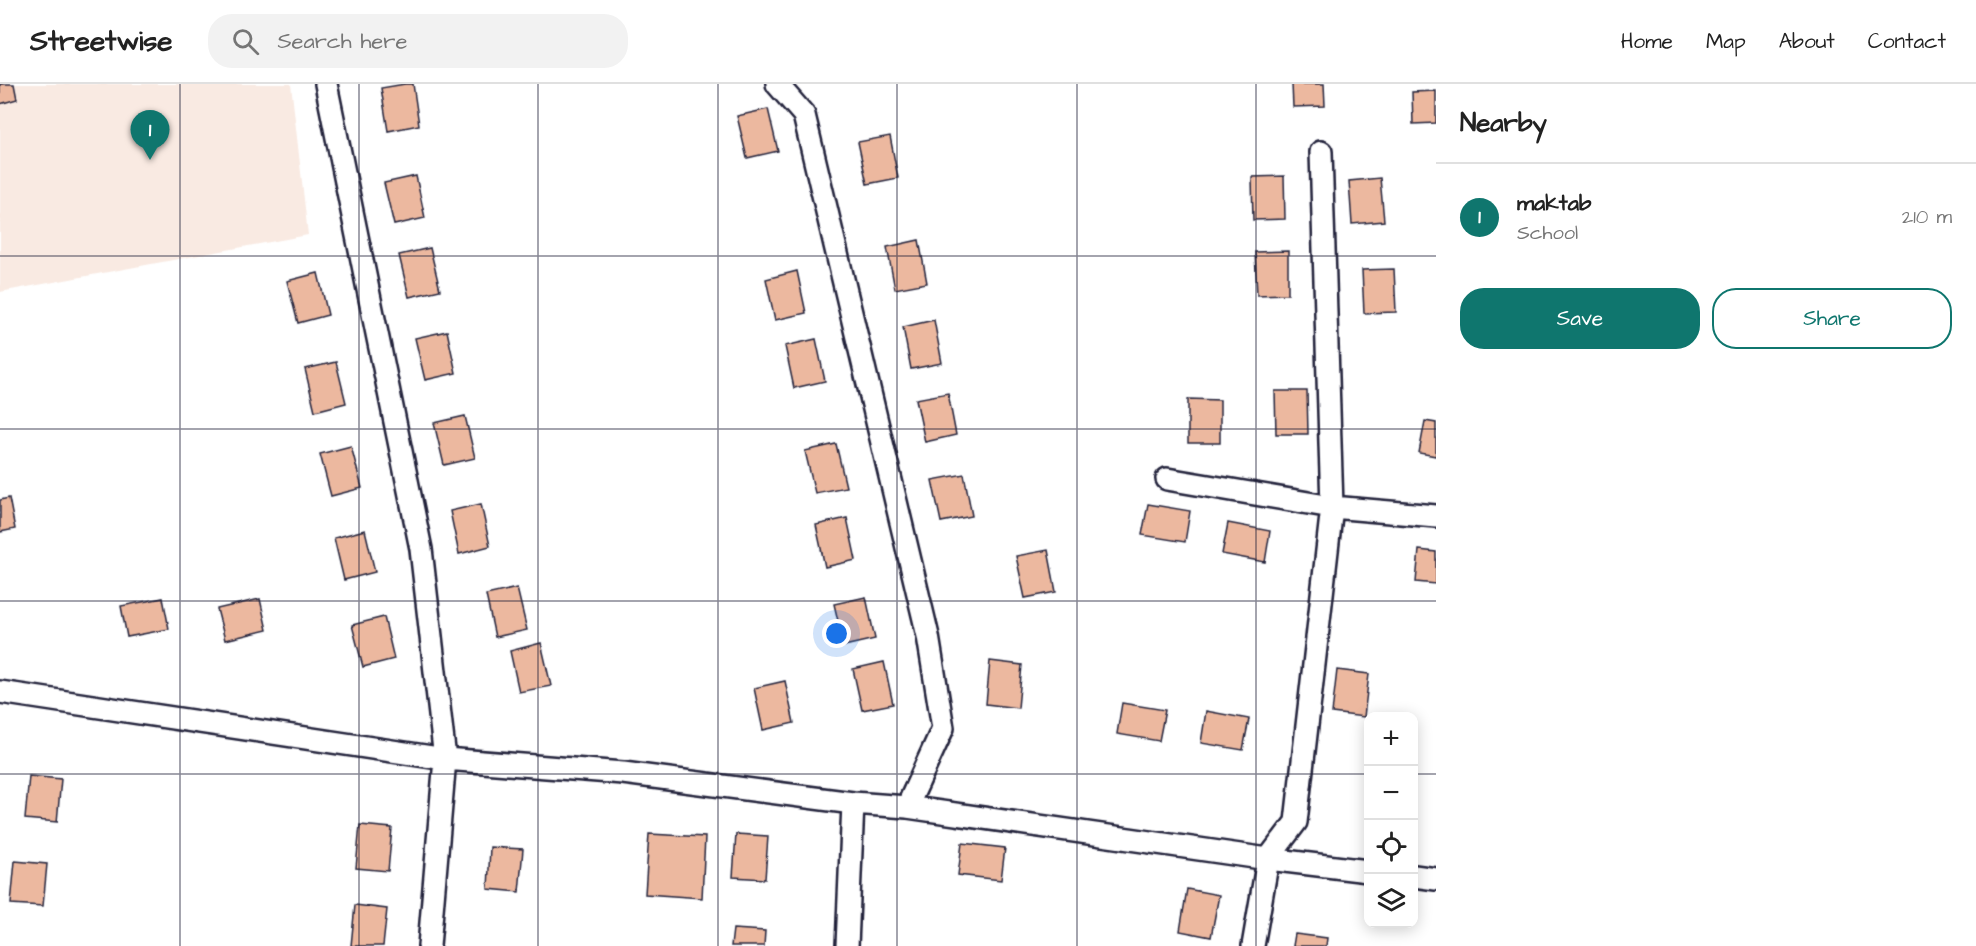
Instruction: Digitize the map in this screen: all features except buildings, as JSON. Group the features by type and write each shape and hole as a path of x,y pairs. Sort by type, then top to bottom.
{"street":[{"path":"326,84 421,549 445,759 429,946"},
{"path":"777,84 804,116 928,636 943,728 907,807"},
{"path":"1253,946 1268,859 1296,822 1332,507 1321,153"},
{"path":"1167,479 1332,507 1436,516"},
{"path":"0,692 445,759 623,773 853,803 907,807 1268,859 1364,871"},
{"path":"847,946 853,803"},
{"path":"1418,877 1436,879"}],"shaded area":[{"path":"0,84 291,84 308,235 0,292"}],"place":[{"name":"maktab","path":"150,160"}]}
